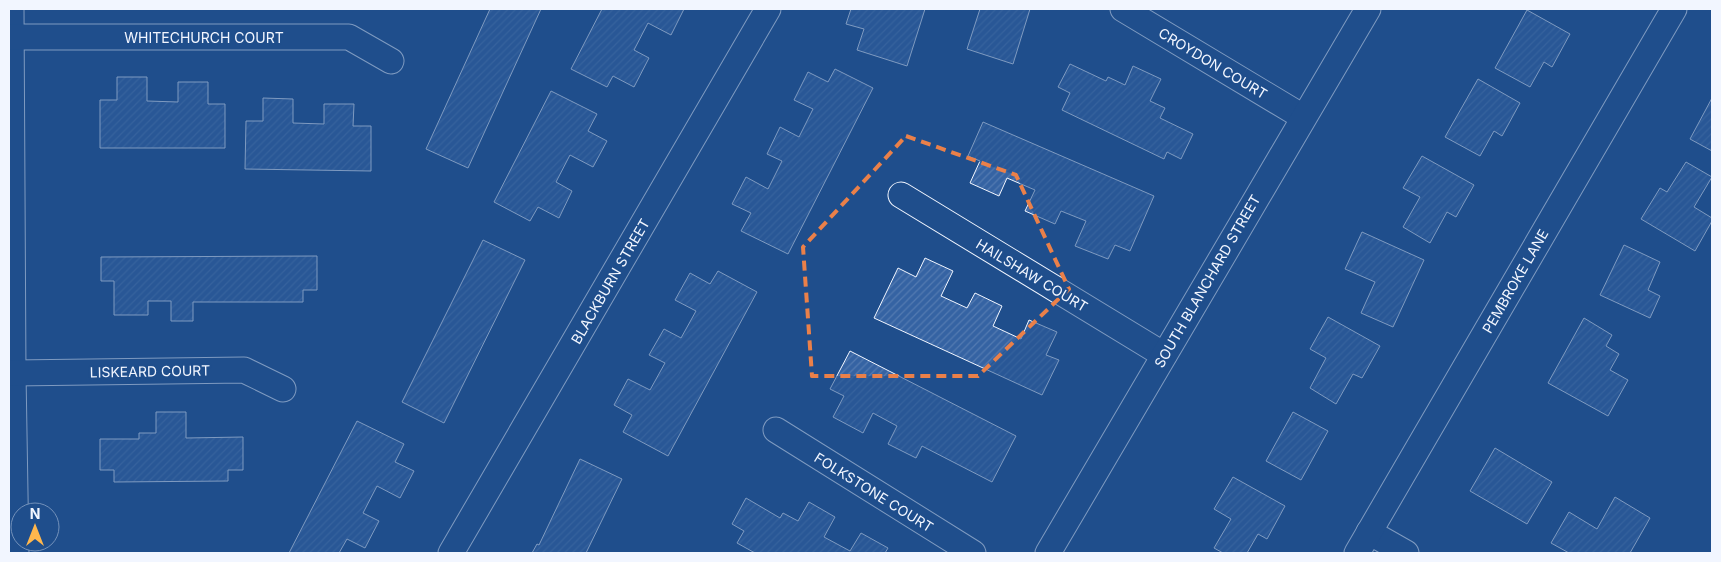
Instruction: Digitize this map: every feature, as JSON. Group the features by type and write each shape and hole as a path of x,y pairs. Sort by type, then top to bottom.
{"street":[{"path":"11,9 16,553"},
{"name":"BLACKBURN STREET","path":"451,553 768,9"},
{"name":"CROYDON COURT","path":"1123,9 1303,117"},
{"name":"SOUTH BLANCHARD STREET","path":"1048,553 1368,9"},
{"name":"PEMBROKE LANE","path":"1357,553 1674,9"},
{"name":"WHITECHURCH COURT","path":"11,37 349,36 391,61"},
{"name":"HAILSHAW COURT","path":"901,195 1164,355"},
{"name":"LISKEARD COURT","path":"13,373 244,370 283,389"},
{"name":"FOLKSTONE COURT","path":"776,430 973,553"},
{"path":"1369,532 1406,553"}],"highlighted area":[{"path":"906,136 1016,175 1069,289 978,376 812,376 803,247"}],"building":[{"path":"490,9 541,9 468,168 426,149"},
{"path":"602,9 684,9 671,35 648,23 634,50 649,58 634,87 613,76 607,87 571,69"},
{"path":"851,9 925,9 907,66 857,50 864,29 846,24"},
{"path":"980,9 1030,9 1013,64 967,49"},
{"path":"1527,10 1570,34 1552,67 1544,62 1530,87 1495,68"},
{"path":"1070,64 1106,81 1108,77 1125,85 1133,66 1161,79 1150,101 1165,108 1160,118 1193,134 1181,159 1167,152 1164,159 1062,110 1070,93 1058,87"},
{"path":"835,69 873,88 788,254 741,231 751,213 732,204 746,177 768,189 782,161 767,154 780,127 799,137 813,109 794,100 808,72 828,82"},
{"path":"117,77 147,77 147,101 178,102 178,82 208,82 208,104 225,104 225,148 100,148 100,100 117,100"},
{"path":"1478,79 1520,103 1502,136 1494,131 1480,156 1445,137"},
{"path":"551,91 597,114 588,131 607,141 593,167 570,155 556,182 572,191 559,218 538,207 530,221 494,202"},
{"path":"263,98 293,99 293,123 324,124 324,104 354,104 353,126 371,126 371,171 245,169 246,121 263,121"},
{"path":"1712,98 1712,151 1690,139"},
{"path":"983,122 1154,196 1130,251 1115,245 1108,259 1075,246 1086,221 1061,211 1055,224 1025,211 1035,190 1007,178 999,196 970,183 980,161 968,156"},
{"path":"1422,156 1474,185 1456,217 1447,212 1430,243 1403,227 1420,197 1403,188"},
{"path":"1686,162 1712,177 1694,207 1712,218 1695,251 1641,219 1660,188 1667,192"},
{"path":"1362,232 1424,260 1393,327 1361,313 1375,282 1345,269"},
{"path":"483,240 525,260 444,423 402,402"},
{"path":"1624,245 1660,262 1648,290 1660,296 1650,318 1600,295"},
{"path":"317,256 317,290 303,290 303,302 193,302 193,321 171,321 171,301 148,301 148,315 114,315 114,281 101,281 101,257"},
{"path":"925,258 953,271 941,296 967,308 975,293 1002,306 993,326 1021,339 1029,320 1057,332 1046,355 1059,360 1042,395 874,318 898,268 916,277"},
{"path":"718,271 757,292 668,456 623,432 632,415 614,405 628,379 650,390 665,363 649,355 664,329 681,338 696,311 675,300 690,273 710,284"},
{"path":"1328,317 1380,346 1362,378 1353,374 1336,404 1310,388 1326,358 1310,349"},
{"path":"1584,318 1612,335 1606,346 1619,354 1610,370 1628,380 1608,416 1548,383"},
{"path":"850,351 1016,436 992,482 922,446 916,458 888,444 897,426 873,413 863,433 833,417 844,396 830,389"},
{"path":"156,412 186,412 186,438 243,437 243,470 228,470 228,481 114,482 114,470 100,470 100,439 139,439 139,433 156,433"},
{"path":"1293,412 1328,431 1301,480 1266,461"},
{"path":"357,421 404,444 395,462 414,471 400,498 377,486 363,513 379,521 365,548 347,539 339,553 289,553"},
{"path":"1495,448 1552,482 1527,524 1470,491"},
{"path":"580,459 622,479 586,553 532,553 537,544 539,545"},
{"path":"1233,477 1285,506 1267,539 1258,534 1247,553 1223,553 1214,548 1231,519 1214,509"},
{"path":"1615,497 1650,518 1630,553 1569,553 1551,543 1569,512 1597,529"},
{"path":"746,498 780,518 783,513 798,521 809,502 835,517 824,537 850,551 861,533 888,548 885,553 755,553 737,543 744,531 732,524"}]}
